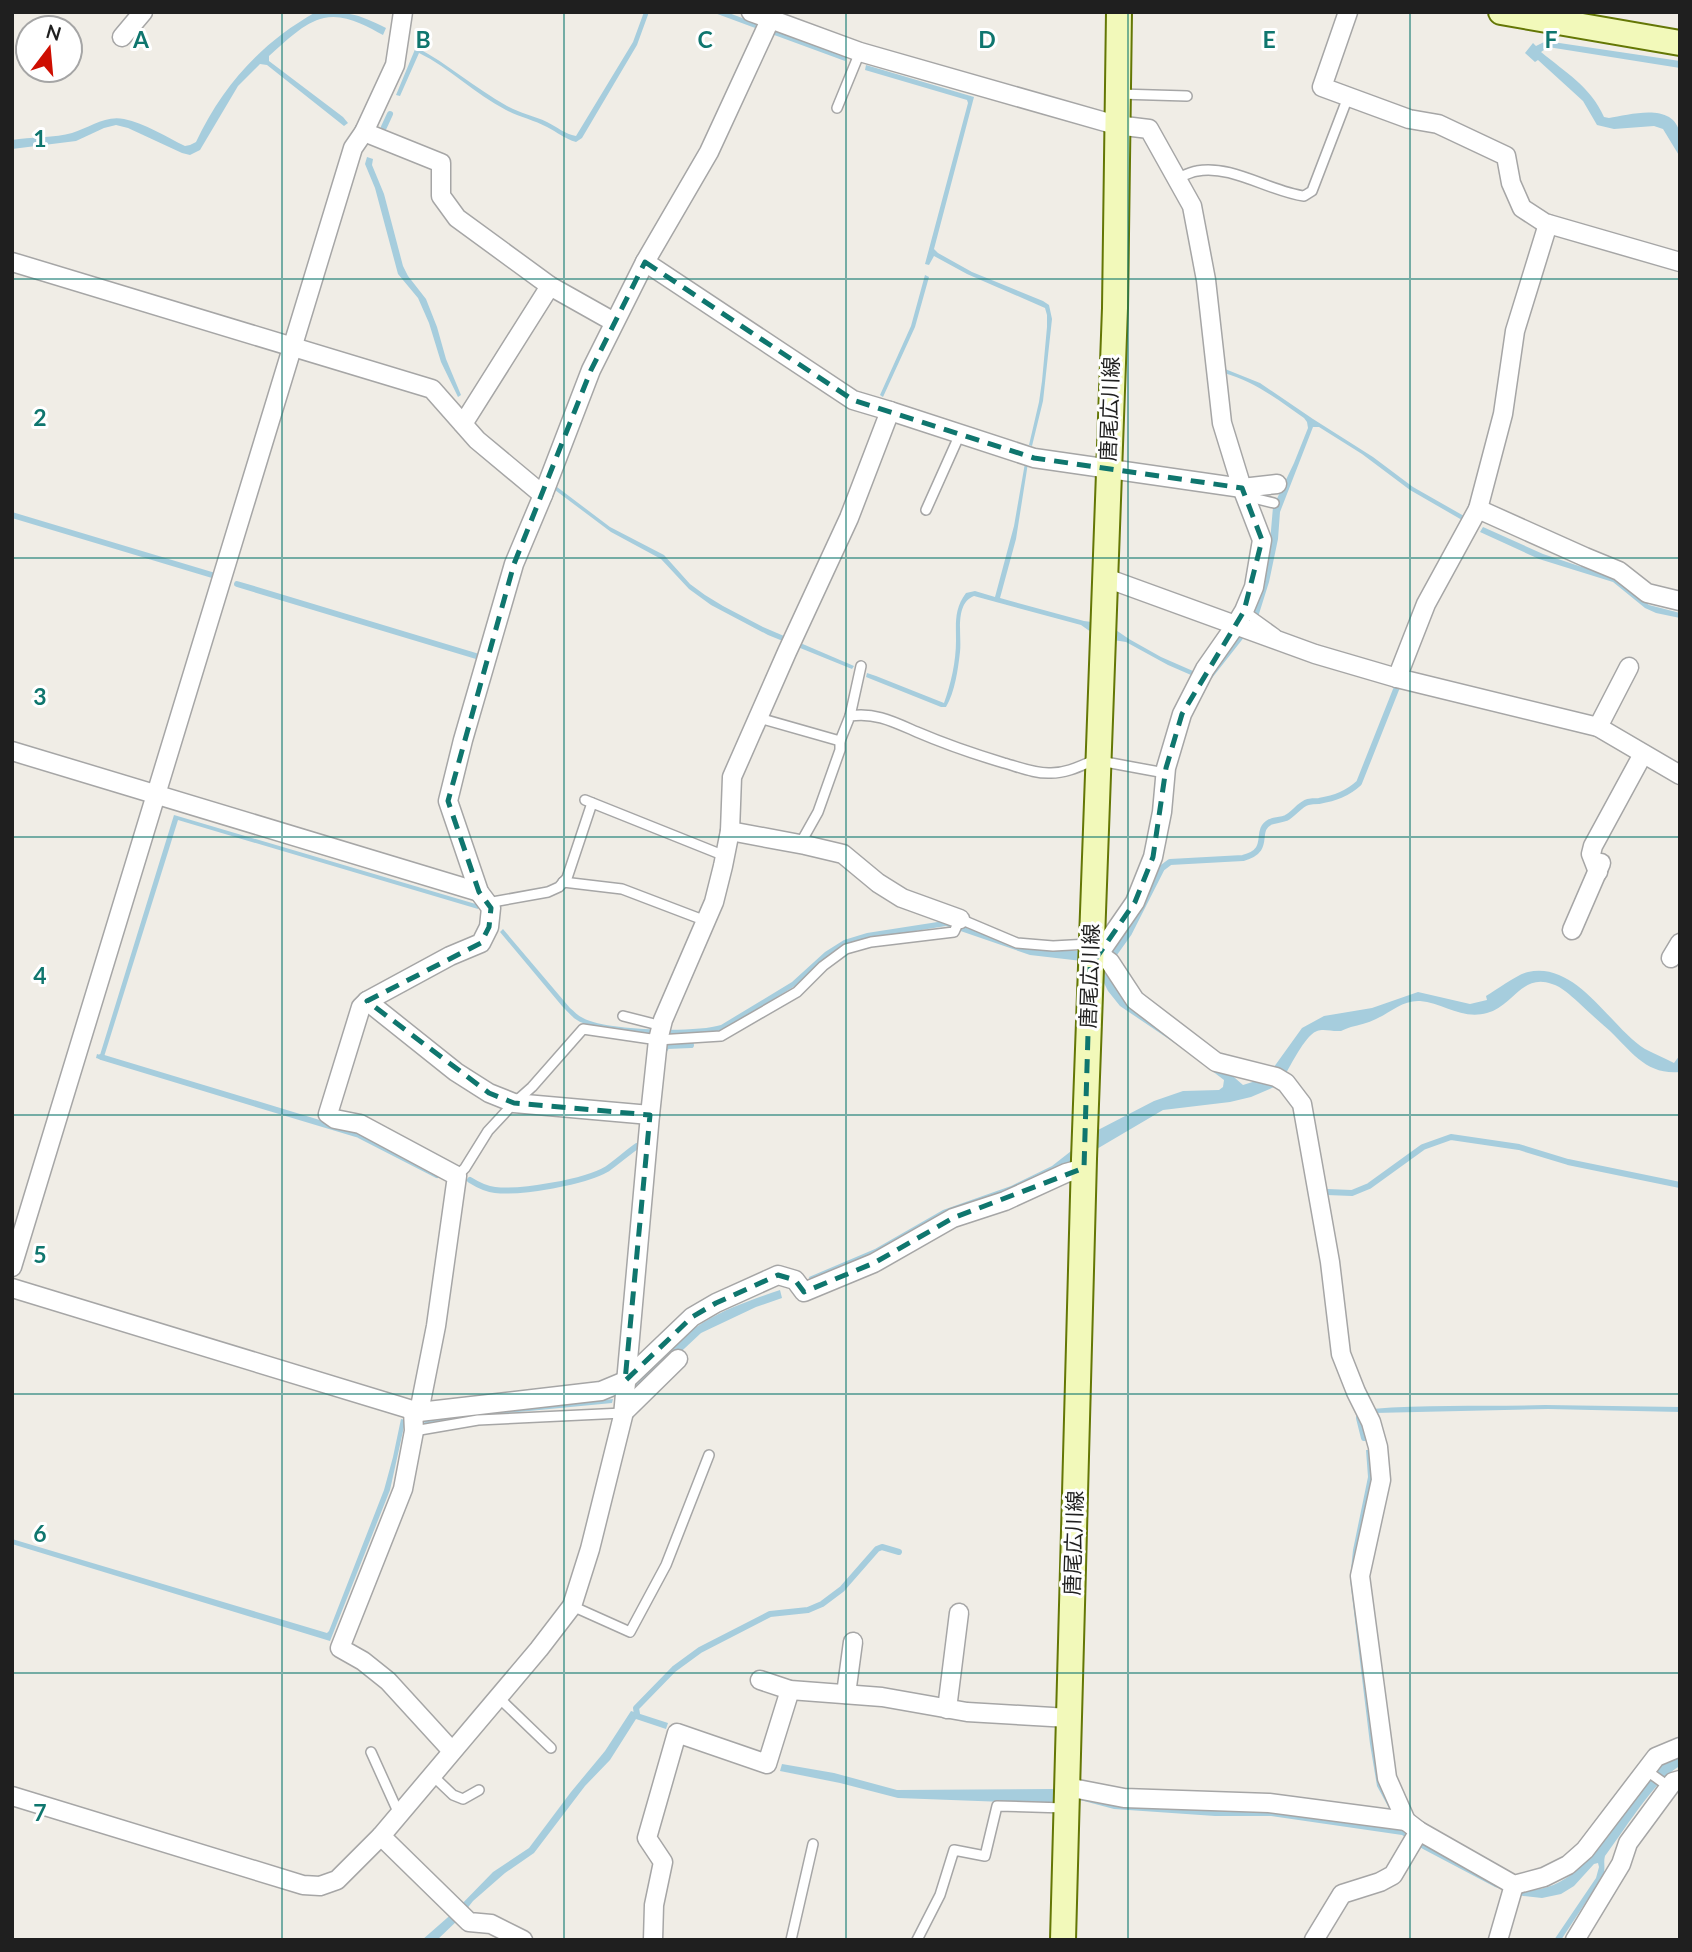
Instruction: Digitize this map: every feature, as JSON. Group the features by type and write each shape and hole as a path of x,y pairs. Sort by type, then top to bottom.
{"main road":[{"name":"唐尾広川線","path":"1063,1940 1084,1155 1115,308 1119,12"},
{"path":"1501,12 1680,43"}],"street":[{"path":"122,37 143,12"},
{"path":"12,1267 353,148 364,132 395,65 402,12"},
{"path":"751,12 860,52 1116,125 1149,129 1192,206 1206,280 1222,423 1262,540 1246,622 1205,669 1182,714 1165,773 1162,812 1153,857 1135,902 1093,955 1110,962 1135,1000 1216,1062 1276,1077 1286,1083 1302,1104 1330,1262 1341,1353 1371,1422 1378,1447 1381,1480 1360,1576 1387,1778 1413,1826"},
{"path":"1348,12 1322,87 1409,119 1438,124 1506,156 1511,183 1522,208 1548,224 1680,262"},
{"path":"452,1751 388,1681 363,1661 340,1648 403,1489 416,1410 436,1326 457,1176 360,1124 328,1115 361,1007 367,1001 450,956 481,943 489,927 491,908 483,898 448,801 514,564 591,370 645,262 709,152 770,20"},
{"path":"364,132 441,163 441,196 457,218 550,286 614,322"},
{"path":"1397,678 1426,604 1478,509 1503,414 1516,331 1548,224"},
{"path":"12,262 432,389 477,439 543,495"},
{"path":"645,262 853,400 1034,458 1244,492 1277,484"},
{"path":"463,424 550,286"},
{"path":"12,1796 303,1885 320,1886 337,1880 381,1836 572,1606 590,1549 623,1413 660,1033 714,902 730,831 732,777 849,518 890,411"},
{"path":"1478,509 1619,571 1647,593 1680,601"},
{"path":"1106,578 1246,622 1297,648 1397,678 1598,727 1680,775"},
{"path":"1598,727 1629,667"},
{"path":"12,751 483,898"},
{"path":"1572,930 1599,868 1591,854 1593,846 1643,754"},
{"path":"730,831 843,854 878,883 902,898 960,919"},
{"path":"367,1001 456,1072 489,1093 514,1102 650,1115"},
{"path":"12,1288 416,1410 601,1391 625,1381 692,1317 716,1303 778,1275 795,1280 804,1292 874,1263 953,1218 1005,1201 1066,1173 1084,1155"},
{"path":"623,1413 678,1359"},
{"path":"947,1709 959,1613"},
{"path":"846,1694 853,1642"},
{"path":"760,1680 790,1690 883,1697 967,1713 1069,1718"},
{"path":"653,1940 654,1905 663,1862 647,1838 677,1733 767,1764 790,1690"},
{"path":"1067,1797 1269,1803 1413,1826 1514,1885 1545,1877 1569,1865 1585,1850 1656,1757 1680,1747"},
{"path":"1574,1940 1621,1864 1629,1843 1673,1784"},
{"path":"1314,1940 1342,1894 1393,1875 1413,1826"},
{"path":"381,1836 469,1922 491,1924 523,1940"},
{"path":"1499,1940 1514,1885"}],"lane":[{"path":"837,108 860,52"},
{"path":"1117,94 1187,96"},
{"path":"1177,179 1198,170 1217,171 1247,178 1291,195 1304,196 1312,191 1348,97"},
{"path":"926,510 960,434"},
{"path":"1244,492 1273,503"},
{"path":"800,844 818,812 840,750 840,741 862,666"},
{"path":"849,716 862,714 884,718 983,757 1038,772 1050,774 1068,771 1098,760 1165,773"},
{"path":"759,718 840,741"},
{"path":"483,898 548,892 559,887 566,878 589,801 725,856"},
{"path":"564,882 622,889 706,921"},
{"path":"457,1176 488,1131 583,1029 721,1036 797,992 823,966 846,949 872,942 954,932 960,919 1017,943 1053,946 1093,955"},
{"path":"623,1016 660,1033"},
{"path":"414,1431 478,1420 623,1413"},
{"path":"572,1606 630,1632 666,1565 709,1455"},
{"path":"498,1697 551,1748"},
{"path":"371,1752 399,1814"},
{"path":"1647,1771 1673,1784"},
{"path":"432,1775 453,1795 463,1799 479,1790"},
{"path":"917,1940 940,1895 954,1850 985,1856 997,1806 1067,1797"},
{"path":"790,1940 813,1844"}],"highlighted area":[{"path":"645,262 853,400 1034,458 1242,488 1262,540 1244,611 1182,714 1166,768 1153,857 1135,902 1090,967 1084,1168 953,1218 874,1263 804,1292 795,1280 778,1275 716,1303 692,1317 625,1381 650,1115 514,1103 489,1093 367,1001 481,943 489,927 491,908 479,892 448,801 514,564 591,370"}],"water":[{"path":"316,12 352,14 386,28 383,35 347,19 324,18 302,28 269,56 269,61 343,117 348,123 344,126 267,65 260,64 238,86 200,150 190,155 116,125 76,141 12,149 12,140 66,135 104,120 117,118 140,124 185,146 190,145 196,142 218,102 246,67 278,37"},
{"path":"644,12 649,12 637,45 582,138 576,142 495,104 419,53 400,96 396,95 416,47 507,106 576,136 633,42"},
{"path":"712,12 726,12 846,56 845,61"},
{"path":"1546,41 1680,61 1680,68 1548,47 1541,52 1585,89 1604,117 1650,113 1670,118 1676,124 1680,135 1680,157 1663,129 1654,126 1614,129 1597,125 1583,101 1538,60 1535,62 1525,53 1533,43 1536,46"},
{"path":"866,65 974,97 934,249 972,272 1049,305 1052,319 1043,401 1032,446 1029,445 1042,381 1047,327 1045,308 967,274 934,256 929,265 925,264 967,100 865,70"},
{"path":"367,157 373,159 372,165 384,194 403,266 426,299 437,327 446,359 461,395 458,397 441,362 418,298 398,274 375,188 365,164"},
{"path":"925,275 929,277 915,327 883,397 880,395 911,326"},
{"path":"1225,369 1260,383 1373,457 1413,487 1464,516 1462,520 1410,490 1362,454 1319,427 1313,427 1280,512 1278,539 1269,582 1258,617 1212,678 1207,678 1270,542 1273,507 1308,428 1304,418 1256,386 1224,373"},
{"path":"1025,463 1028,463 1016,539 1000,598 1084,621 1107,624 1161,657 1193,671 1191,675 1126,642 1107,639 1081,625 974,596 968,600 961,613 957,673 946,707 866,677 867,673 944,703 954,664 959,605 966,593 975,591 995,597 1014,526"},
{"path":"557,487 610,527 664,555 690,584 723,606 763,627 854,666 852,669 768,635 711,605 689,589 661,559 611,532 555,490"},
{"path":"1483,527 1543,554 1620,581 1649,605 1680,613 1680,618 1645,608 1613,582 1539,559 1480,532"},
{"path":"174,815 479,905 478,909 178,820 103,1060 96,1058 97,1054 100,1055"},
{"path":"944,921 1026,949 1077,951 1087,954 1112,975 1123,997 1243,1085 1269,1074 1302,1028 1324,1016 1372,1008 1418,992 1470,1004 1487,1000 1486,996 1523,974 1546,971 1562,976 1577,986 1645,1049 1674,1063 1680,1055 1680,1072 1658,1070 1640,1060 1563,989 1552,984 1542,982 1525,986 1496,1009 1478,1015 1461,1013 1428,1002 1408,1002 1373,1020 1341,1031 1314,1032 1279,1085 1251,1097 1230,1102 1163,1110 1073,1163 811,1283 809,1277 875,1249 943,1210 1011,1186 1052,1166 1098,1130 1154,1101 1183,1091 1219,1090 1223,1087 1224,1080 1120,1006 1100,975 1082,961 1030,955 946,926 854,941 839,948 795,986 724,1029 695,1034 611,1030 577,1020 500,932 503,929 570,1008 581,1017 611,1026 672,1030 721,1025 792,982 825,952 844,940 867,933"},
{"path":"780,1290 782,1298 701,1333 637,1393 632,1389 666,1353 694,1329 731,1308"},
{"path":"613,1399 612,1403 455,1418 424,1424 425,1418"},
{"path":"1415,1407 1680,1407 1680,1412 1548,1409 1374,1413 1372,1409"},
{"path":"401,1419 405,1422 390,1490 330,1641 12,1544 12,1539 327,1633 384,1490"},
{"path":"1366,1450 1369,1450 1373,1474 1361,1530 1394,1808 1390,1810 1377,1786 1350,1579 1368,1477"},
{"path":"631,1711 668,1723 666,1729 636,1719 610,1760 585,1786 534,1853 505,1873 473,1901 437,1940 422,1940 493,1872 529,1848 605,1751"},
{"path":"1680,1753 1680,1766 1650,1793 1605,1856 1603,1876 1561,1940 1554,1940 1596,1878 1598,1863 1574,1886 1561,1894 1542,1898 1523,1896 1495,1887 1402,1835 1271,1816 1215,1816 1114,1809 1080,1800 1055,1804 898,1798 780,1771 782,1764 834,1773 897,1790 1056,1789 1270,1810 1406,1829 1524,1890 1531,1890 1552,1885 1577,1870 1655,1768"}],"waterway":[{"path":"384,127 390,114"},
{"path":"12,515 212,575"},
{"path":"237,584 476,656"},
{"path":"1114,954 1129,933 1162,868 1170,862 1243,858 1252,855 1260,845 1265,826 1270,822 1286,818 1305,803 1340,795 1359,783 1397,687"},
{"path":"662,1054 667,1046 691,1045"},
{"path":"101,1057 359,1135 437,1175"},
{"path":"1327,1192 1352,1193 1369,1186 1423,1147 1451,1137 1519,1147 1568,1162 1680,1185"},
{"path":"470,1180 495,1190 520,1190 552,1185 597,1174 637,1146"},
{"path":"1359,1418 1364,1438"},
{"path":"637,1714 636,1708 674,1669 700,1650 770,1614 808,1610 822,1604 842,1589 877,1549 882,1547 899,1552"}]}
